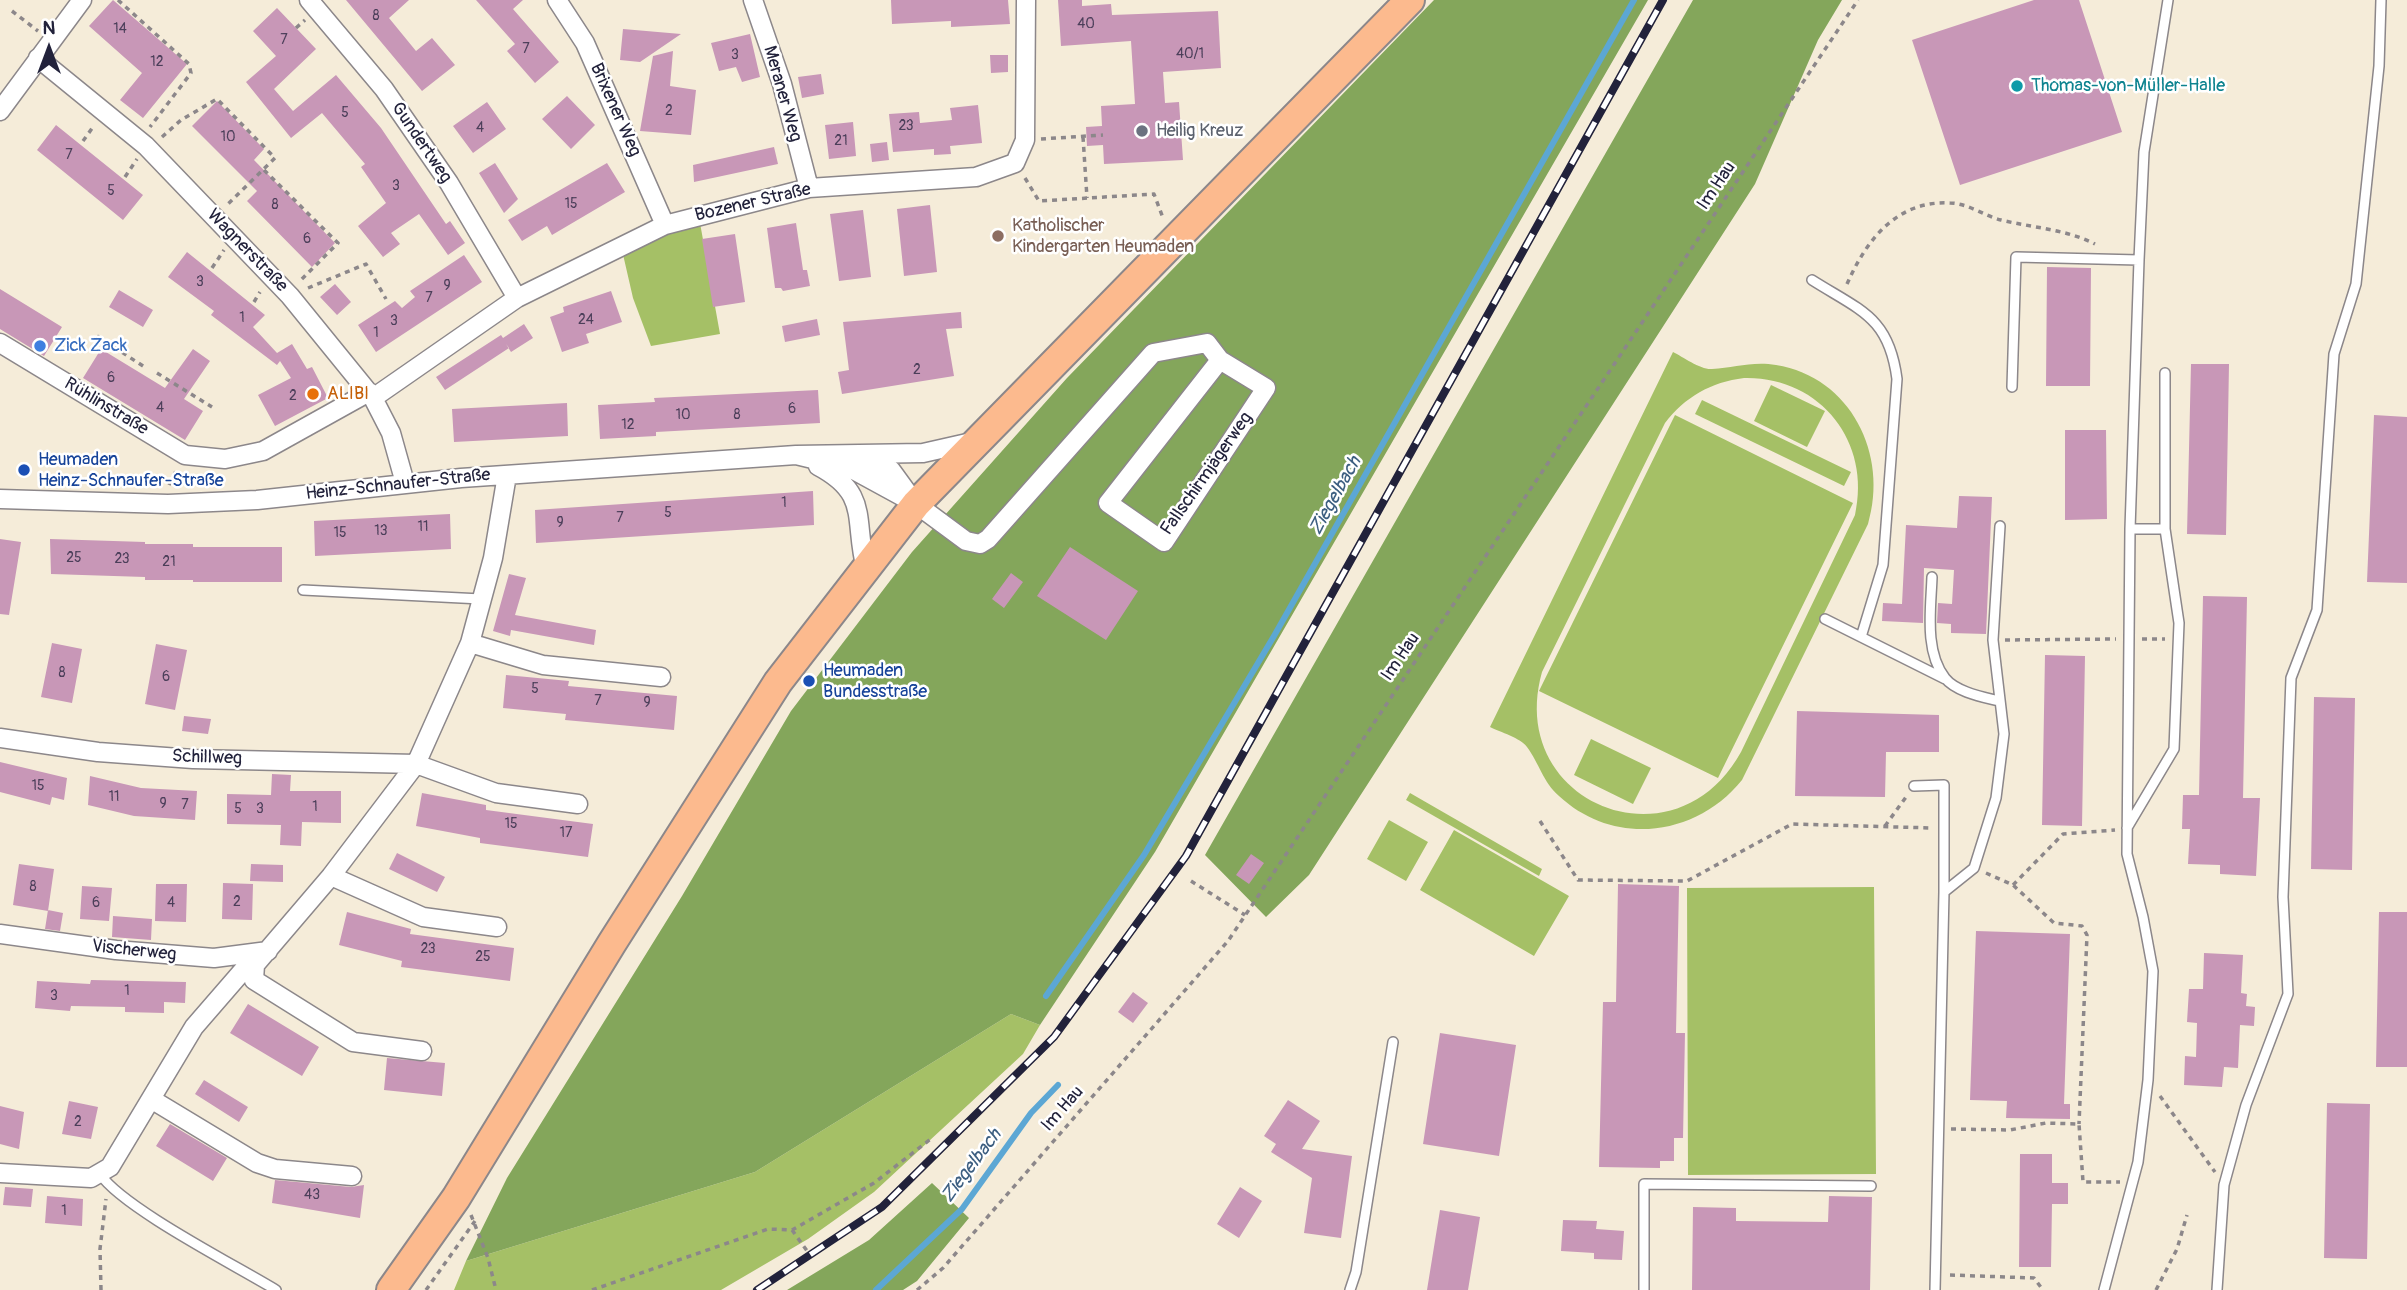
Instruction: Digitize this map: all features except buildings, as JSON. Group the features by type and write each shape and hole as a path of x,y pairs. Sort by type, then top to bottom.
{"main road":[{"path":"391,1290 456,1198 612,943 778,682 916,504 1410,0"}],"street":[{"path":"0,111 7,88 38,58 82,0"},
{"name":"Gundertweg","path":"309,0 384,89 449,183 517,298"},
{"name":"Brixener Weg","path":"557,0 591,55 665,225"},
{"name":"Meraner Weg","path":"753,0 782,84 809,188"},
{"path":"1015,163 1025,140 1026,0"},
{"name":"Wagnerstraße","path":"38,58 144,145 289,294 371,395 391,433 405,483"},
{"name":"Bozener Straße","path":"371,395 517,298 665,225 809,188 976,177 1015,163"},
{"name":"Rühlinstraße","path":"0,343 185,455 225,459 263,451 371,395"},
{"name":"Fallschirmjägerweg","path":"916,504 956,535 980,544 988,539 1153,353 1207,343 1220,360 1266,388 1164,542 1108,503 1220,360"},
{"name":"Heinz-Schnaufer-Straße","path":"0,499 168,504 257,500 405,483 507,475 796,455 923,453 979,441"},
{"name":"Heinz-Schnaufer-Straße","path":"859,453 891,470 916,504"},
{"path":"796,455 833,474 850,488 859,515 859,541 866,569"},
{"name":"Heinz-Schnaufer-Straße","path":"796,455 850,468 916,504"},
{"path":"0,1173 105,1180 110,1167 194,1027 246,967 255,965 268,951 331,876 416,764 470,643 493,558 507,475"},
{"path":"470,643 543,665 661,677"},
{"name":"Schillweg","path":"0,737 98,752 193,759 416,764 496,793 578,804"},
{"path":"331,876 423,917 498,927"},
{"name":"Vischerweg","path":"0,934 116,950 214,958 268,951"},
{"path":"255,965 254,980 353,1042 422,1051"},
{"path":"150,1099 257,1163 275,1169 352,1176"}],"lane":[{"path":"2104,1290 2133,1182 2148,1080 2153,971 2127,854 2130,529 2144,152 2168,0"},
{"path":"2217,1290 2224,1185 2246,1105 2288,994 2283,897 2291,678 2317,610 2334,354 2356,284 2379,66 2381,0"},
{"path":"2012,387 2016,257 2139,260"},
{"path":"1812,280 1869,315 1884,332 1893,352 1897,379 1883,565 1861,637"},
{"path":"2127,829 2174,749 2178,638 2175,587 2165,529 2165,373"},
{"path":"1944,892 1974,868 1996,798 2004,734 1993,640 2000,526"},
{"path":"2130,529 2165,529"},
{"path":"1932,577 1930,628 1935,654 1945,679"},
{"path":"303,590 481,599"},
{"path":"1825,620 1972,694 1999,701"},
{"path":"1914,786 1944,785 1935,1290"},
{"path":"1350,1290 1356,1272 1393,1042"},
{"path":"105,1180 276,1290"},
{"path":"1644,1290 1644,1184 1871,1186"}],"path":[{"path":"118,0 189,64 191,73 144,145"},
{"name":"Im Hau","path":"917,1290 943,1268 1228,941 1858,0"},
{"path":"12,11 51,41"},
{"path":"144,145 217,99 275,158 214,218"},
{"path":"1025,140 1103,135"},
{"path":"1083,136 1087,198"},
{"path":"1015,163 1039,201 1154,194 1173,243"},
{"path":"264,169 304,206 338,243 289,294"},
{"path":"1840,298 1860,254 1889,219 1931,205 1951,202 2000,219 2073,233 2121,260"},
{"path":"289,294 366,264 386,299"},
{"path":"97,336 146,368"},
{"path":"158,373 212,407"},
{"path":"1993,640 2178,638"},
{"path":"1885,827 1914,786"},
{"path":"1541,821 1578,880 1687,881 1791,824 1945,828"},
{"path":"2013,885 2063,834 2127,829"},
{"path":"1974,868 2013,885 2054,923 2082,926 2087,935 2079,1124 2083,1182 2133,1182"},
{"path":"1191,881 1245,915"},
{"path":"2148,1080 2224,1185"},
{"path":"1938,1129 2010,1130 2046,1123 2079,1124"},
{"path":"593,1290 768,1229 792,1230 874,1183 932,1138"},
{"path":"101,1290 100,1249 105,1180"},
{"path":"2157,1290 2177,1249 2187,1215"},
{"path":"426,1290 475,1221 488,1258 495,1290"},
{"path":"792,1230 810,1255"},
{"path":"1935,1274 2034,1278 2043,1290"}],"green space":[{"path":"1434,0 1648,0 1155,852 1040,1025 1011,1014 755,1172 466,1261 507,1178 682,896 791,711 912,552 1067,378"},
{"path":"1693,0 1842,0 1818,40 1755,184 1309,875 1266,917 1205,855"},
{"path":"700,223 720,334 651,346 633,298 622,250 666,231"},
{"path":"1673,352 1708,369 1767,364 1802,372 1825,385 1844,402 1858,423 1868,447 1873,472 1873,498 1868,524 1742,780 1723,799 1702,814 1678,824 1629,828 1604,823 1581,812 1559,796 1549,785 1524,744 1490,727","holes":["1744,378 1771,380 1795,388 1817,401 1834,418 1847,439 1855,462 1858,488 1855,515 1741,752 1712,788 1677,809 1639,814 1603,806 1571,787 1548,757 1537,718 1542,672 1665,423 1690,398 1710,387"]},
{"path":"1771,385 1825,411 1807,447 1754,421"},
{"path":"1702,400 1851,472 1844,486 1695,414"},
{"path":"1675,415 1853,503 1718,778 1539,691"},
{"path":"1591,739 1651,768 1633,804 1574,775"},
{"path":"1410,793 1542,869 1539,876 1406,800"},
{"path":"1389,820 1428,842 1406,881 1367,859"},
{"path":"1454,830 1569,896 1534,956 1420,890"},
{"path":"1874,887 1876,1174 1688,1175 1687,888"},
{"path":"1011,1014 1040,1025 1023,1054 874,1192 808,1239 721,1290 454,1290 466,1261 755,1172"},
{"path":"932,1183 969,1218 917,1281 903,1290 787,1290 869,1240"}],"waterway":[{"name":"Ziegelbach","path":"1046,996 1144,855 1274,636 1634,0"},
{"name":"Ziegelbach","path":"876,1290 962,1209 1031,1113 1058,1085"}],"railway":[{"path":"757,1290 882,1207 1054,1037 1186,856 1663,0"}],"place":[{"name":"Thomas-von-Müller-Halle","path":"2017,86"},
{"name":"Heilig Kreuz","path":"1142,131"},
{"name":"Katholischer Kindergarten Heumaden","path":"998,236"},
{"name":"Zick Zack","path":"40,346"},
{"name":"ALIBI","path":"313,394"},
{"name":"Heumaden Heinz-Schnaufer-Straße","path":"24,470"},
{"name":"Heumaden Bundesstraße","path":"809,681"}]}
